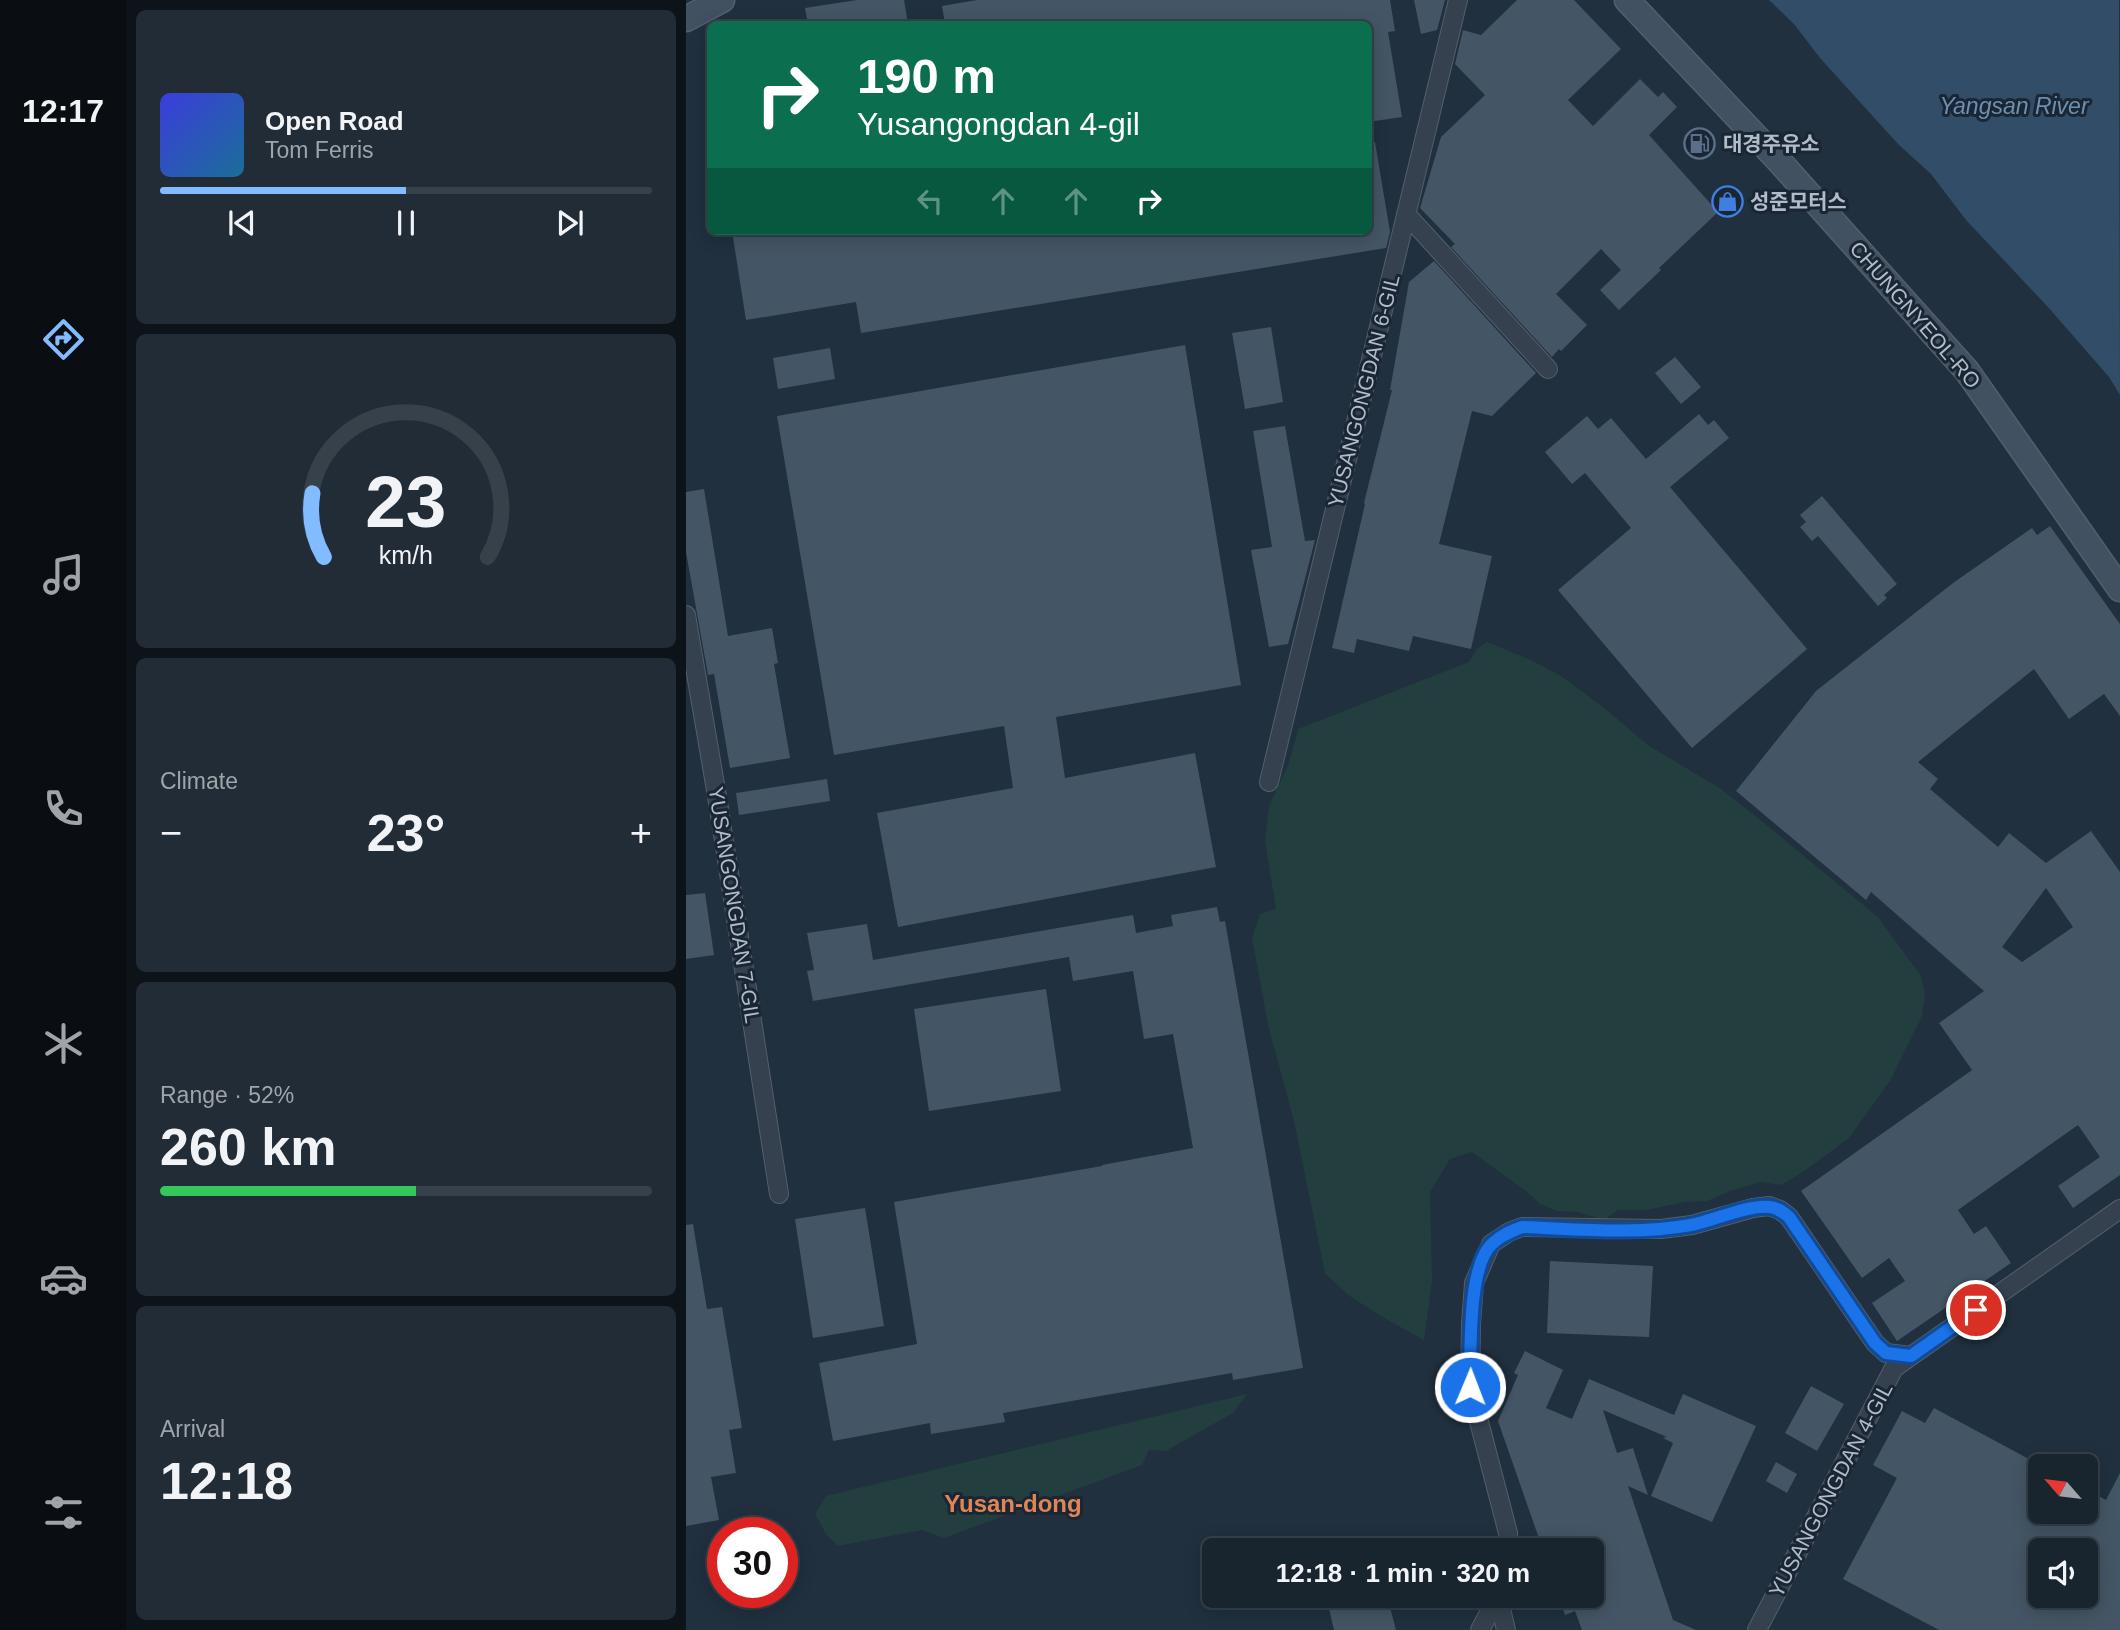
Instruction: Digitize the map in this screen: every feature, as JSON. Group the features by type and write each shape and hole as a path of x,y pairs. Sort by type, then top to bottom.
{"main road":[{"path":"686,19 722,0"},
{"name":"CHUNGNYEOL-RO","path":"1627,0 1779,161 1967,370 2120,589"}],"street":[{"name":"YUSANGONGDAN 6-GIL","path":"1269,782 1458,0"},
{"path":"1406,214 1548,369"},
{"name":"YUSANGONGDAN 7-GIL","path":"686,615 779,1194"},
{"name":"YUSANGONGDAN 4-GIL","path":"1508,1538 1470,1387 1474,1283 1491,1244 1509,1232 1522,1227 1661,1229 1692,1225 1769,1206 1789,1217 1875,1343 1886,1353 1911,1356"},
{"name":"YUSANGONGDAN 4-GIL","path":"1757,1630 1894,1368 2120,1209"},
{"path":"1480,1630 1492,1608"},
{"path":"1501,1608 1506,1630"}],"green space":[{"path":"1487,642 1561,676 1648,745 1721,789 1758,818 1878,917 1921,976 1925,994 1922,1016 1890,1081 1849,1138 1781,1185 1760,1182 1707,1201 1685,1202 1646,1210 1618,1210 1604,1220 1577,1212 1557,1211 1540,1204 1472,1152 1450,1159 1430,1192 1432,1281 1424,1340 1348,1295 1325,1273 1294,1121 1268,1025 1252,938 1260,914 1276,909 1265,841 1269,806 1289,763 1298,729 1469,662 1477,649"},
{"path":"1247,1394 1233,1413 1166,1451 1149,1450 1142,1465 944,1538 922,1530 838,1546 826,1534 815,1514 826,1496"}],"water":[{"name":"Yangsan River","path":"1769,0 2119,0 2120,395 2109,377 1966,220 1931,174 1898,144 1820,58 1794,24"}],"building":[{"path":"857,0 904,0 908,21 807,21 805,8"},
{"path":"977,0 1390,0 1395,31 1388,32 1402,117 1372,121 1372,21 944,21 942,6"},
{"path":"1414,0 1445,0 1437,30 1421,34"},
{"path":"1517,0 1574,0 1621,49 1568,100 1593,126 1640,79 1658,97 1663,92 1677,107 1649,135 1718,212 1619,310 1600,290 1621,270 1601,249 1556,294 1587,325 1552,357 1451,247 1455,244 1420,208 1441,137 1485,95 1455,64 1463,30 1481,35"},
{"path":"1372,142 1375,142 1390,232 1386,248 861,333 856,302 746,320 733,235 1372,235"},
{"name":"성준모터스","path":"1730,191 1739,200 1724,213 1716,204"},
{"path":"1434,261 1536,373 1492,416 1472,411 1439,544 1492,556 1471,649 1413,636 1409,651 1357,639 1354,653 1332,648 1392,390 1409,282"},
{"path":"1271,327 1283,402 1245,409 1232,333"},
{"path":"1185,345 1241,685 1056,717 1065,778 1195,753 1216,867 898,927 877,813 1013,788 1004,726 834,755 777,416"},
{"path":"830,348 835,379 778,389 773,358"},
{"path":"1675,357 1701,387 1681,404 1655,373"},
{"path":"1699,414 1708,425 1714,420 1729,438 1670,487 1807,649 1692,748 1558,590 1631,528 1585,473 1572,484 1545,452 1587,416 1598,429 1611,418 1646,459"},
{"path":"1285,426 1305,541 1315,540 1288,644 1269,647 1251,550 1272,547 1253,431"},
{"path":"704,489 728,636 772,628 778,663 774,664 790,758 730,768 714,674 708,675 686,552 686,492"},
{"path":"1822,496 1897,584 1884,595 1887,598 1878,606 1818,536 1812,541 1800,527 1806,522 1800,515"},
{"path":"2050,526 2120,624 2120,716 2104,694 2069,719 2034,669 1918,762 1938,779 1930,789 1998,847 2009,833 2046,863 2091,831 2120,872 2120,1175 2073,1208 2058,1186 2100,1157 2078,1125 1958,1210 1974,1234 1986,1226 2011,1263 1897,1341 1872,1303 1905,1281 1889,1258 1862,1278 1801,1191 1972,1070 1939,1023 1984,991 1871,892 1866,900 1736,791 1816,691 1953,583 2032,528 2037,535","holes":["2046,888 2073,927 2022,962 2002,947"]},
{"path":"827,779 830,801 739,815 736,793"},
{"path":"705,893 714,955 686,959 686,895"},
{"path":"1217,907 1220,922 1225,921 1303,1368 1233,1380 1232,1373 1003,1413 1005,1422 931,1434 930,1423 833,1441 819,1363 917,1344 894,1202 1193,1148 1173,1034 1144,1039 1133,971 1073,981 1069,957 813,1001 807,971 814,970 807,933 867,924 873,960 1133,915 1136,933 1173,926 1171,915"},
{"path":"1046,989 1061,1091 929,1111 914,1009"},
{"path":"865,1208 884,1326 813,1338 795,1219"},
{"path":"693,1224 707,1309 722,1307 742,1428 729,1430 736,1473 711,1477 718,1517 707,1517 707,1522 686,1526 686,1225"},
{"path":"1550,1261 1653,1266 1649,1337 1547,1333"},
{"path":"1525,1351 1563,1370 1546,1408 1572,1419 1589,1379 1674,1415 1683,1394 1756,1426 1712,1522 1651,1496 1673,1443 1663,1438 1667,1437 1603,1410 1617,1453 1633,1448 1648,1495 1628,1486 1673,1620 1696,1630 1582,1630 1575,1611 1565,1615 1563,1608 1604,1608 1604,1538 1539,1538 1498,1421 1518,1375 1514,1373"},
{"path":"1811,1386 1844,1404 1817,1451 1785,1433"},
{"path":"1934,1408 2028,1459 2028,1524 2098,1524 2098,1496 2106,1500 2120,1473 2120,1630 1939,1630 1843,1579 1897,1478 1873,1465 1902,1411 1925,1423"},
{"path":"1776,1462 1797,1474 1787,1493 1766,1481"},
{"path":"1329,1608 1390,1608 1396,1630 1334,1630"}],"place":[{"name":"대경주유소","path":"1700,144"},
{"name":"성준모터스","path":"1727,202"}],"district":[{"name":"Yusan-dong","path":"1013,1504"}],"route":[{"path":"1470,1387 1474,1283 1491,1244 1522,1227 1661,1229 1692,1225 1769,1206 1789,1217 1875,1343 1886,1353 1911,1356 1976,1310"}]}
